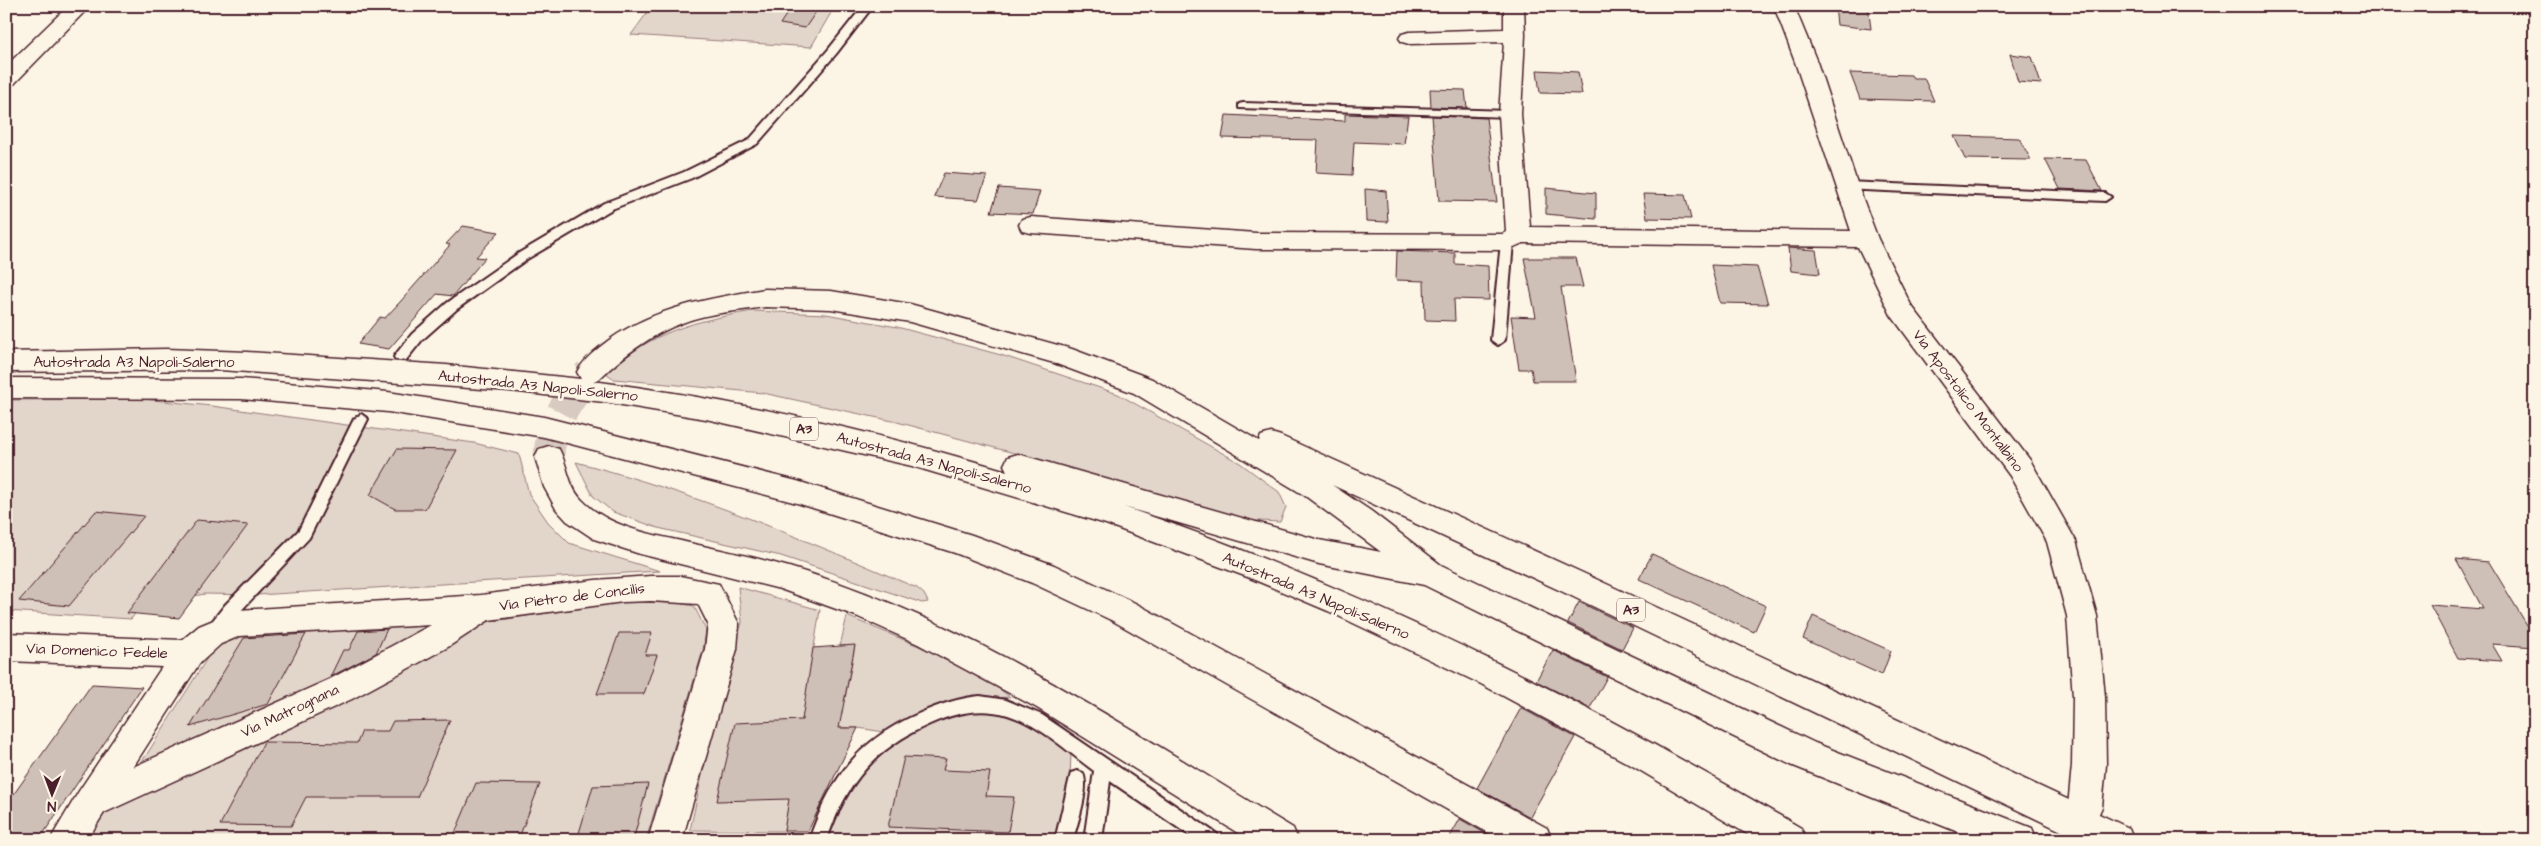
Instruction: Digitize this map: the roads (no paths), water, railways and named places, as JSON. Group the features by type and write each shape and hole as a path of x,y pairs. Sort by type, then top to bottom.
{"main road":[{"path":"6,79 29,54 80,6"},
{"path":"1513,239 1510,114 1515,36 1514,6"},
{"name":"Via Apostolico Montalbino","path":"1784,6 1806,62 1846,186 1866,239 1900,309 2020,468 2061,541 2082,616 2089,697 2090,765 2085,808"},
{"path":"1409,38 1515,36"},
{"path":"1031,224 1256,241 1866,239"},
{"name":"A3","path":"590,372 610,353 628,340 672,317 731,302 765,298 799,298 866,305 951,323 1063,356 1143,386 1572,582 2116,840"},
{"name":"Autostrada A3 Napoli-Salerno","path":"6,362 170,359 326,366 503,380 632,396 820,432 1009,482 1187,541 1325,598 1440,649 1646,756 1789,840"},
{"name":"A3","path":"1143,386 1314,487 1361,519 1430,574 1803,754 2020,840"},
{"name":"Autostrada A3 Napoli-Salerno","path":"6,388 241,390 388,402 544,427 617,444 797,492 962,543 1043,574 1124,612 1535,840"},
{"name":"A3","path":"705,409 802,417 905,434 1309,550 1430,574"},
{"path":"549,457 554,478 562,496 577,513 591,522 643,542 772,574 820,589 950,642 1040,693 1281,840"},
{"name":"Via Pietro de Concilis","path":"199,645 238,623 483,608 629,587 684,589 708,593 724,624 721,648 665,840"},
{"name":"Via Matrognana","path":"91,802 314,701 408,654 446,633 483,608"},
{"path":"67,840 199,645"},
{"name":"Via Domenico Fedele","path":"6,647 199,645"}],"lane":[{"path":"402,357 417,337 452,306 522,256 608,206 688,175 753,142 832,52 868,6"},
{"path":"1243,106 1510,114"},
{"path":"1846,186 2105,197"},
{"path":"1498,340 1513,239"},
{"path":"199,645 230,610 304,534 361,420"},
{"path":"818,840 828,813 843,785 859,763 897,731 944,710 988,703 1017,711 1043,723 1103,768 1211,840"},
{"path":"1093,840 1103,768"},
{"path":"1064,840 1072,812 1076,780"}],"tunnel":[{"path":"549,457 550,445 557,422 569,401 590,372"}]}
